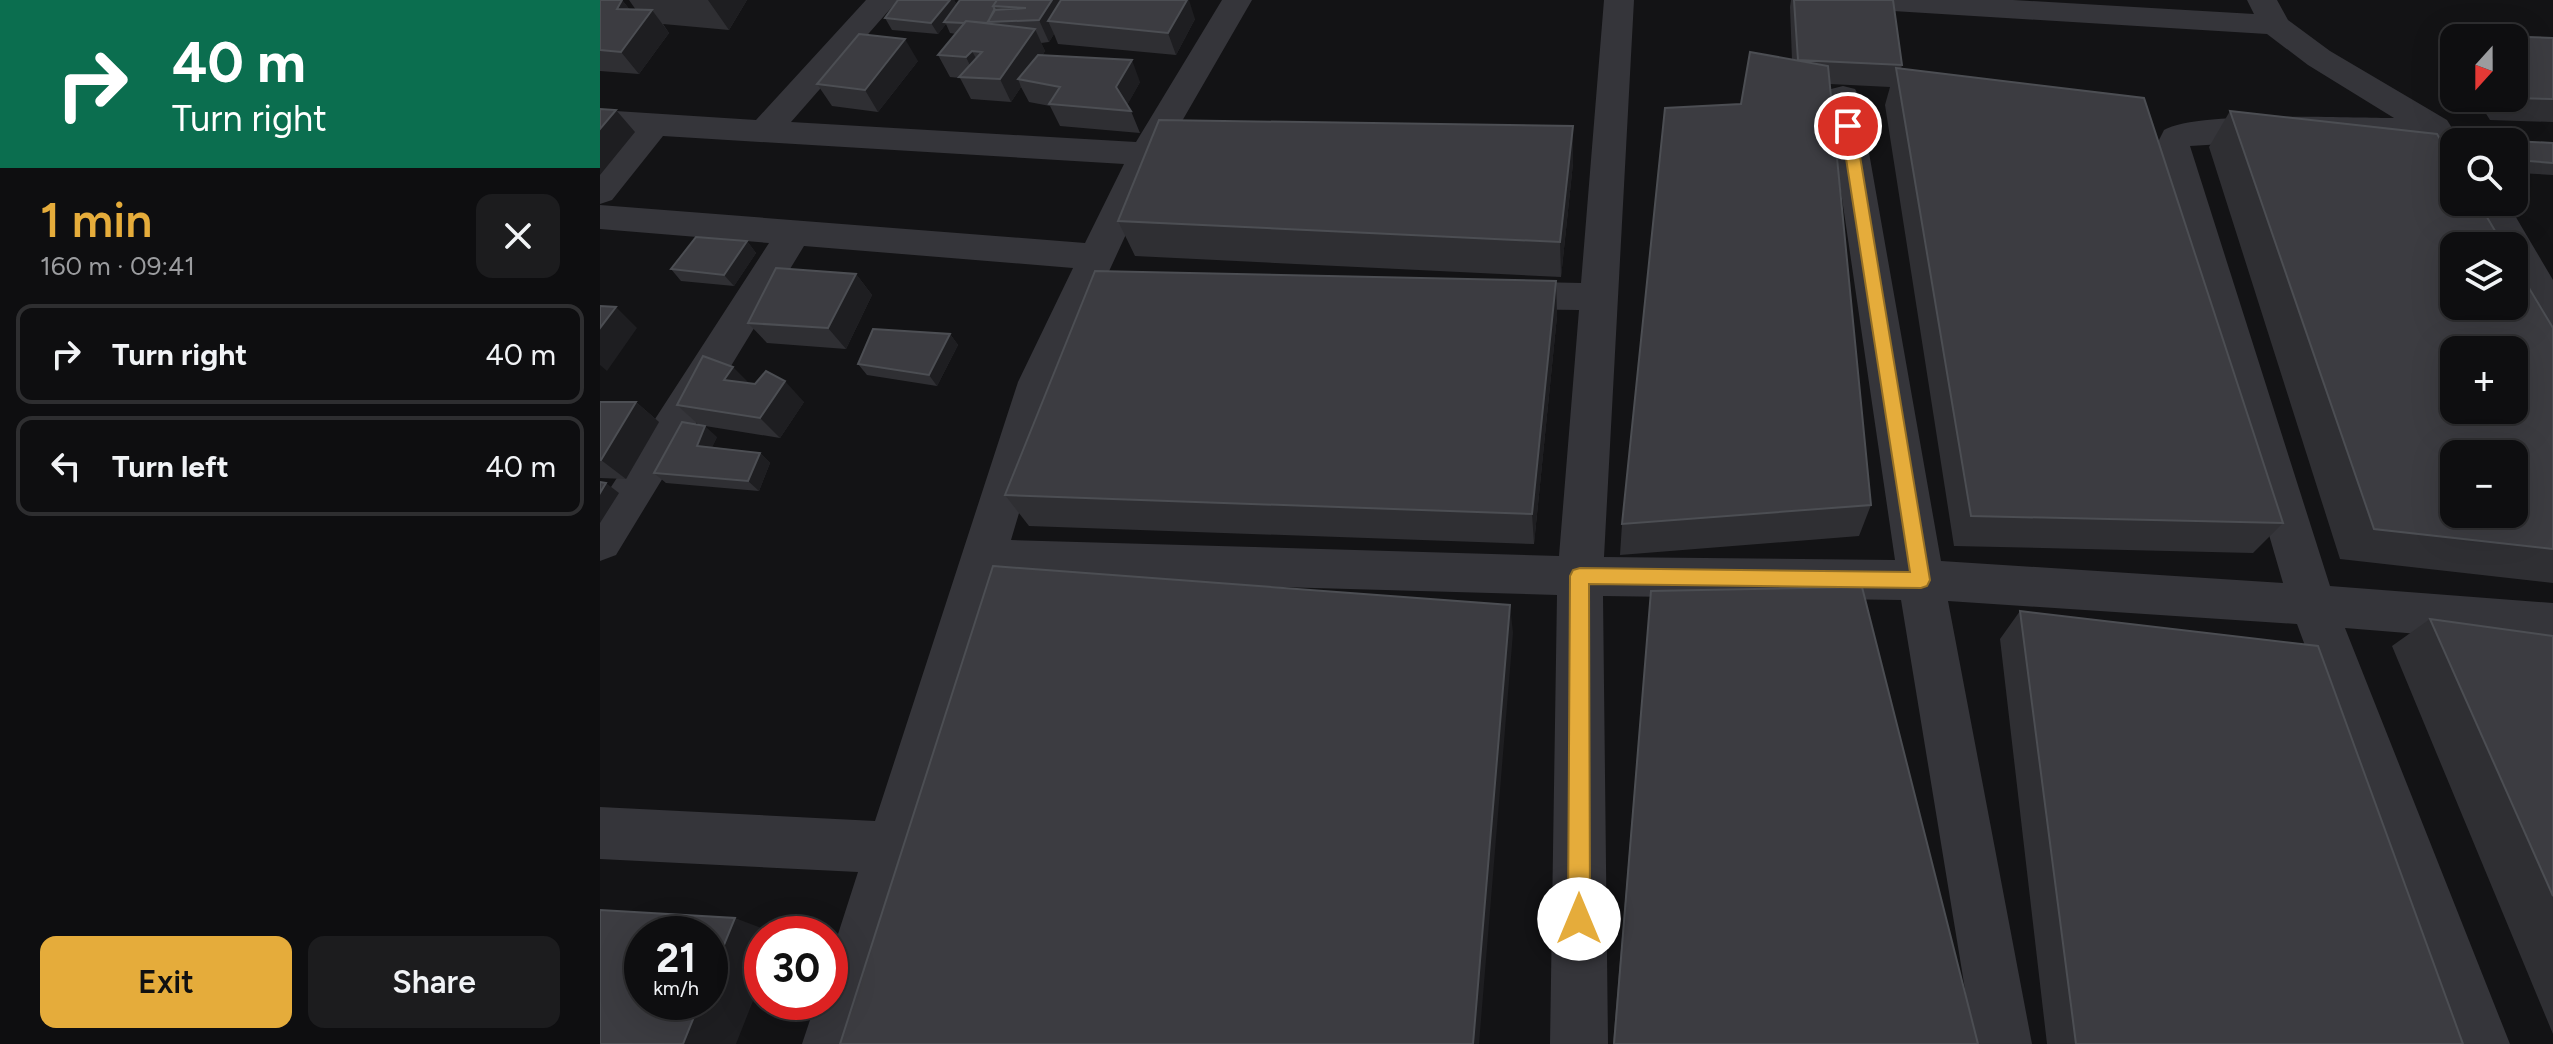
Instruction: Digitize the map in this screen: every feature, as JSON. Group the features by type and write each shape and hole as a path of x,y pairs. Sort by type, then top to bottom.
{"street":[{"path":"764,131 883,0"},
{"path":"831,1044 1038,382 1088,272 1166,138 1237,0"},
{"path":"1579,1044 1580,576 1599,297 1594,141 1619,0"},
{"path":"1861,0 2268,12 2319,58 2440,135"},
{"path":"1843,96 1921,580 2003,1044"},
{"path":"600,121 764,131 1166,138"},
{"path":"600,192 653,125"},
{"path":"2440,138 2303,128 2184,133 2176,138 2173,146 2313,605 2481,1044"},
{"path":"2501,216 2536,256 2553,313"},
{"path":"600,217 794,233 1088,272 1128,288"},
{"path":"600,542 794,233"},
{"path":"1458,294 1599,297"},
{"path":"983,559 1580,576 1921,580 2553,624"},
{"path":"600,833 893,848"}],"building":[{"path":"600,0 622,0 617,9 652,10 621,52 600,50"},
{"path":"898,0 950,0 931,23 885,18"},
{"path":"960,0 997,0 987,23 944,22"},
{"path":"997,0 1052,0 1039,20 988,22 994,10 1026,8 993,6"},
{"path":"1061,0 1187,0 1168,33 1048,21"},
{"path":"1794,0 1893,0 1902,65 1798,60"},
{"path":"966,21 1035,29 1000,79 959,77 982,52 972,51 966,57 938,55"},
{"path":"859,34 905,39 865,90 817,84"},
{"path":"2528,37 2553,38 2553,99 2528,98"},
{"path":"1750,52 1828,66 1871,505 1622,524 1665,108 1741,104"},
{"path":"1038,55 1132,60 1116,87 1131,111 1049,104 1060,87 1018,79"},
{"path":"1896,68 2144,98 2283,523 1971,516"},
{"path":"600,109 616,110 600,129"},
{"path":"2230,111 2437,134 2440,139 2440,216 2486,216 2496,232 2440,232 2440,320 2528,320 2528,286 2553,328 2553,549 2374,529"},
{"path":"1159,120 1573,126 1560,242 1118,221"},
{"path":"2528,142 2553,143 2553,163 2529,161"},
{"path":"696,237 747,241 724,275 671,269"},
{"path":"776,268 856,274 828,328 748,323"},
{"path":"1095,271 1556,281 1532,514 1005,495"},
{"path":"600,306 616,307 600,328"},
{"path":"873,329 950,334 929,375 858,364"},
{"path":"703,356 733,367 724,380 755,384 766,371 785,381 760,418 677,405"},
{"path":"600,402 636,402 601,460 600,460"},
{"path":"682,422 705,426 697,446 760,453 748,481 654,473"},
{"path":"993,566 1510,605 1473,1044 840,1044"},
{"path":"1862,587 1978,1044 1614,1044 1651,591"},
{"path":"2020,611 2318,646 2463,1044 2076,1044"},
{"path":"2430,619 2553,636 2553,896"},
{"path":"600,910 701,916 624,916 624,1020 693,1020 683,1044 600,1044"},
{"path":"728,918 735,918 728,935"}],"route":[{"path":"1579,919 1580,576 1921,580 1848,126"}]}
